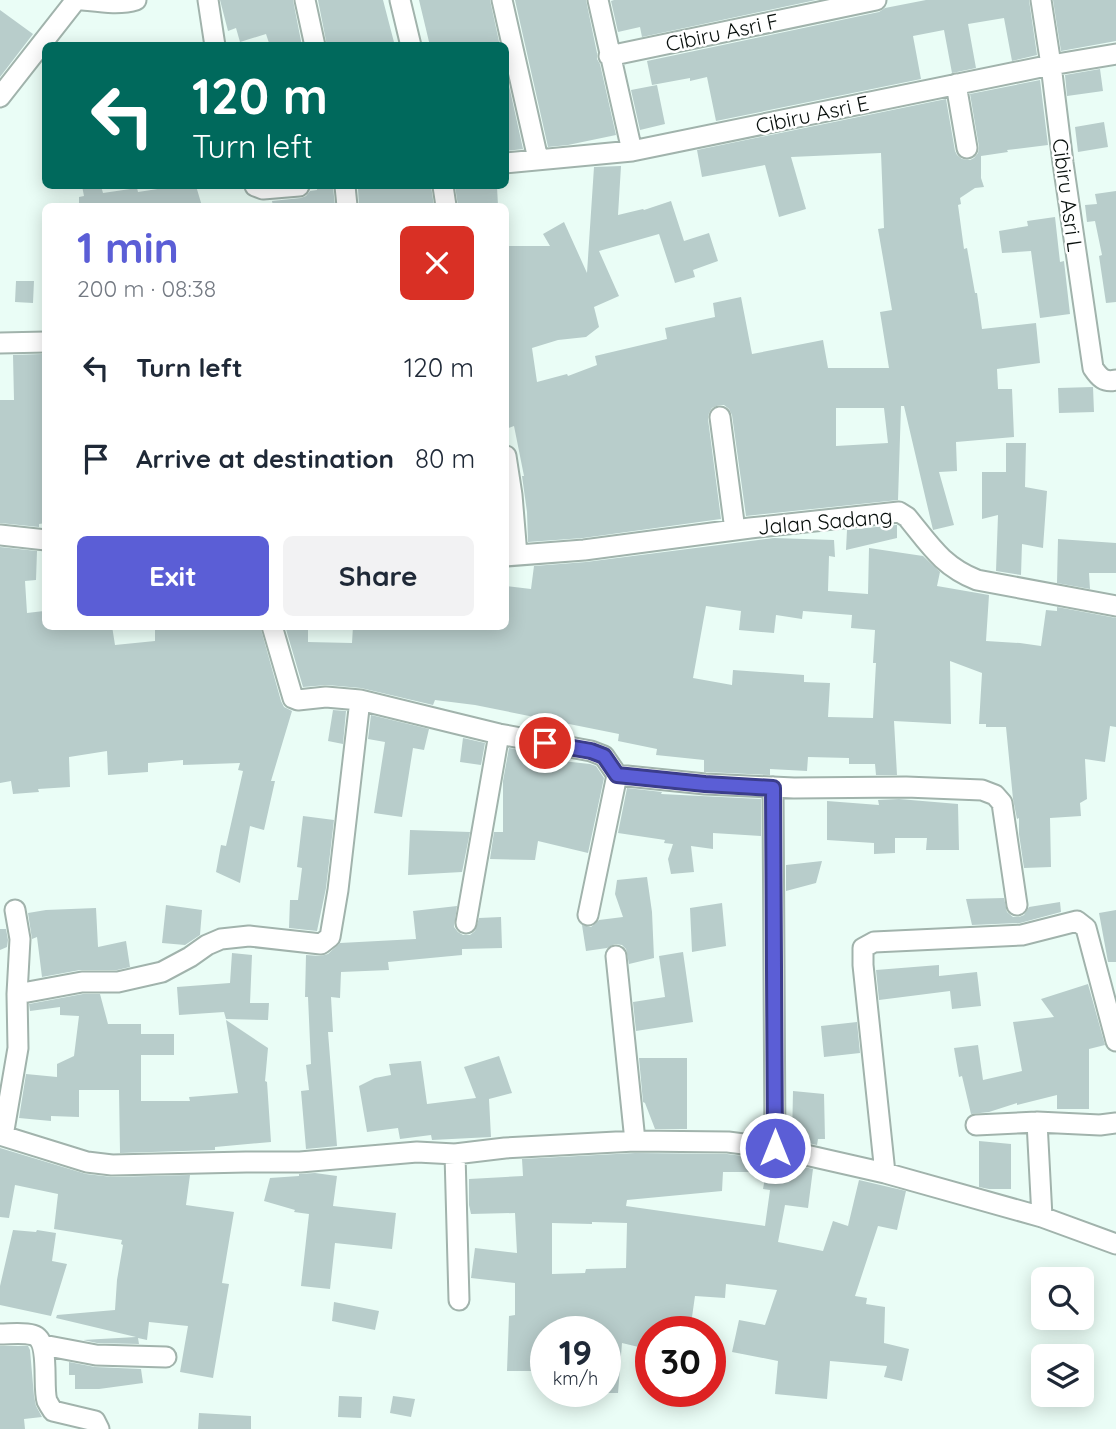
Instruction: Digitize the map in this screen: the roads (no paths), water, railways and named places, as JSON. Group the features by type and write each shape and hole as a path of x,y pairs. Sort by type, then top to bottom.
{"street":[{"path":"43,42 75,0"},
{"path":"83,0 136,0"},
{"path":"208,0 214,42"},
{"path":"305,0 314,42"},
{"path":"400,0 410,42"},
{"path":"502,0 538,159"},
{"path":"598,0 632,151"},
{"name":"Cibiru Asri F","path":"609,56 876,0"},
{"name":"Cibiru Asri L","path":"1041,0 1093,368 1101,379 1113,381"},
{"path":"0,97 42,43"},
{"name":"Cibiru Asri E","path":"509,163 632,151 1116,54"},
{"path":"956,85 967,148"},
{"path":"0,343 42,342"},
{"path":"720,417 735,530"},
{"path":"509,476 512,495 512,556"},
{"name":"Jalan Sadang","path":"512,556 584,550 899,512 907,517 943,561 969,577 1116,606"},
{"path":"0,535 42,540"},
{"path":"273,630 293,698 298,700 326,697 360,700 604,756 617,775 588,915"},
{"path":"17,994 82,982 118,982 162,972 207,944 221,939 249,936 321,944 330,937 360,700"},
{"path":"466,923 499,734"},
{"path":"617,775 773,788 906,787 982,790 995,795 1002,803 1017,905"},
{"path":"773,788 775,1148"},
{"path":"15,910 20,939 18,1048 2,1136 47,1150 100,1165 300,1162 417,1152 455,1154 505,1148 635,1141 728,1142 775,1148 885,1173 1042,1217 1116,1244"},
{"path":"885,1173 863,948 874,942 1022,935 1077,921 1086,928 1116,1041"},
{"path":"616,956 635,1141"},
{"path":"1037,1122 1042,1217"},
{"path":"976,1125 1037,1122 1100,1125 1116,1123"},
{"path":"455,1154 459,1300"},
{"path":"0,1334 34,1335 41,1340 47,1398 51,1408 53,1411 95,1421 99,1429"},
{"path":"43,1345 96,1355 166,1357"}]}
